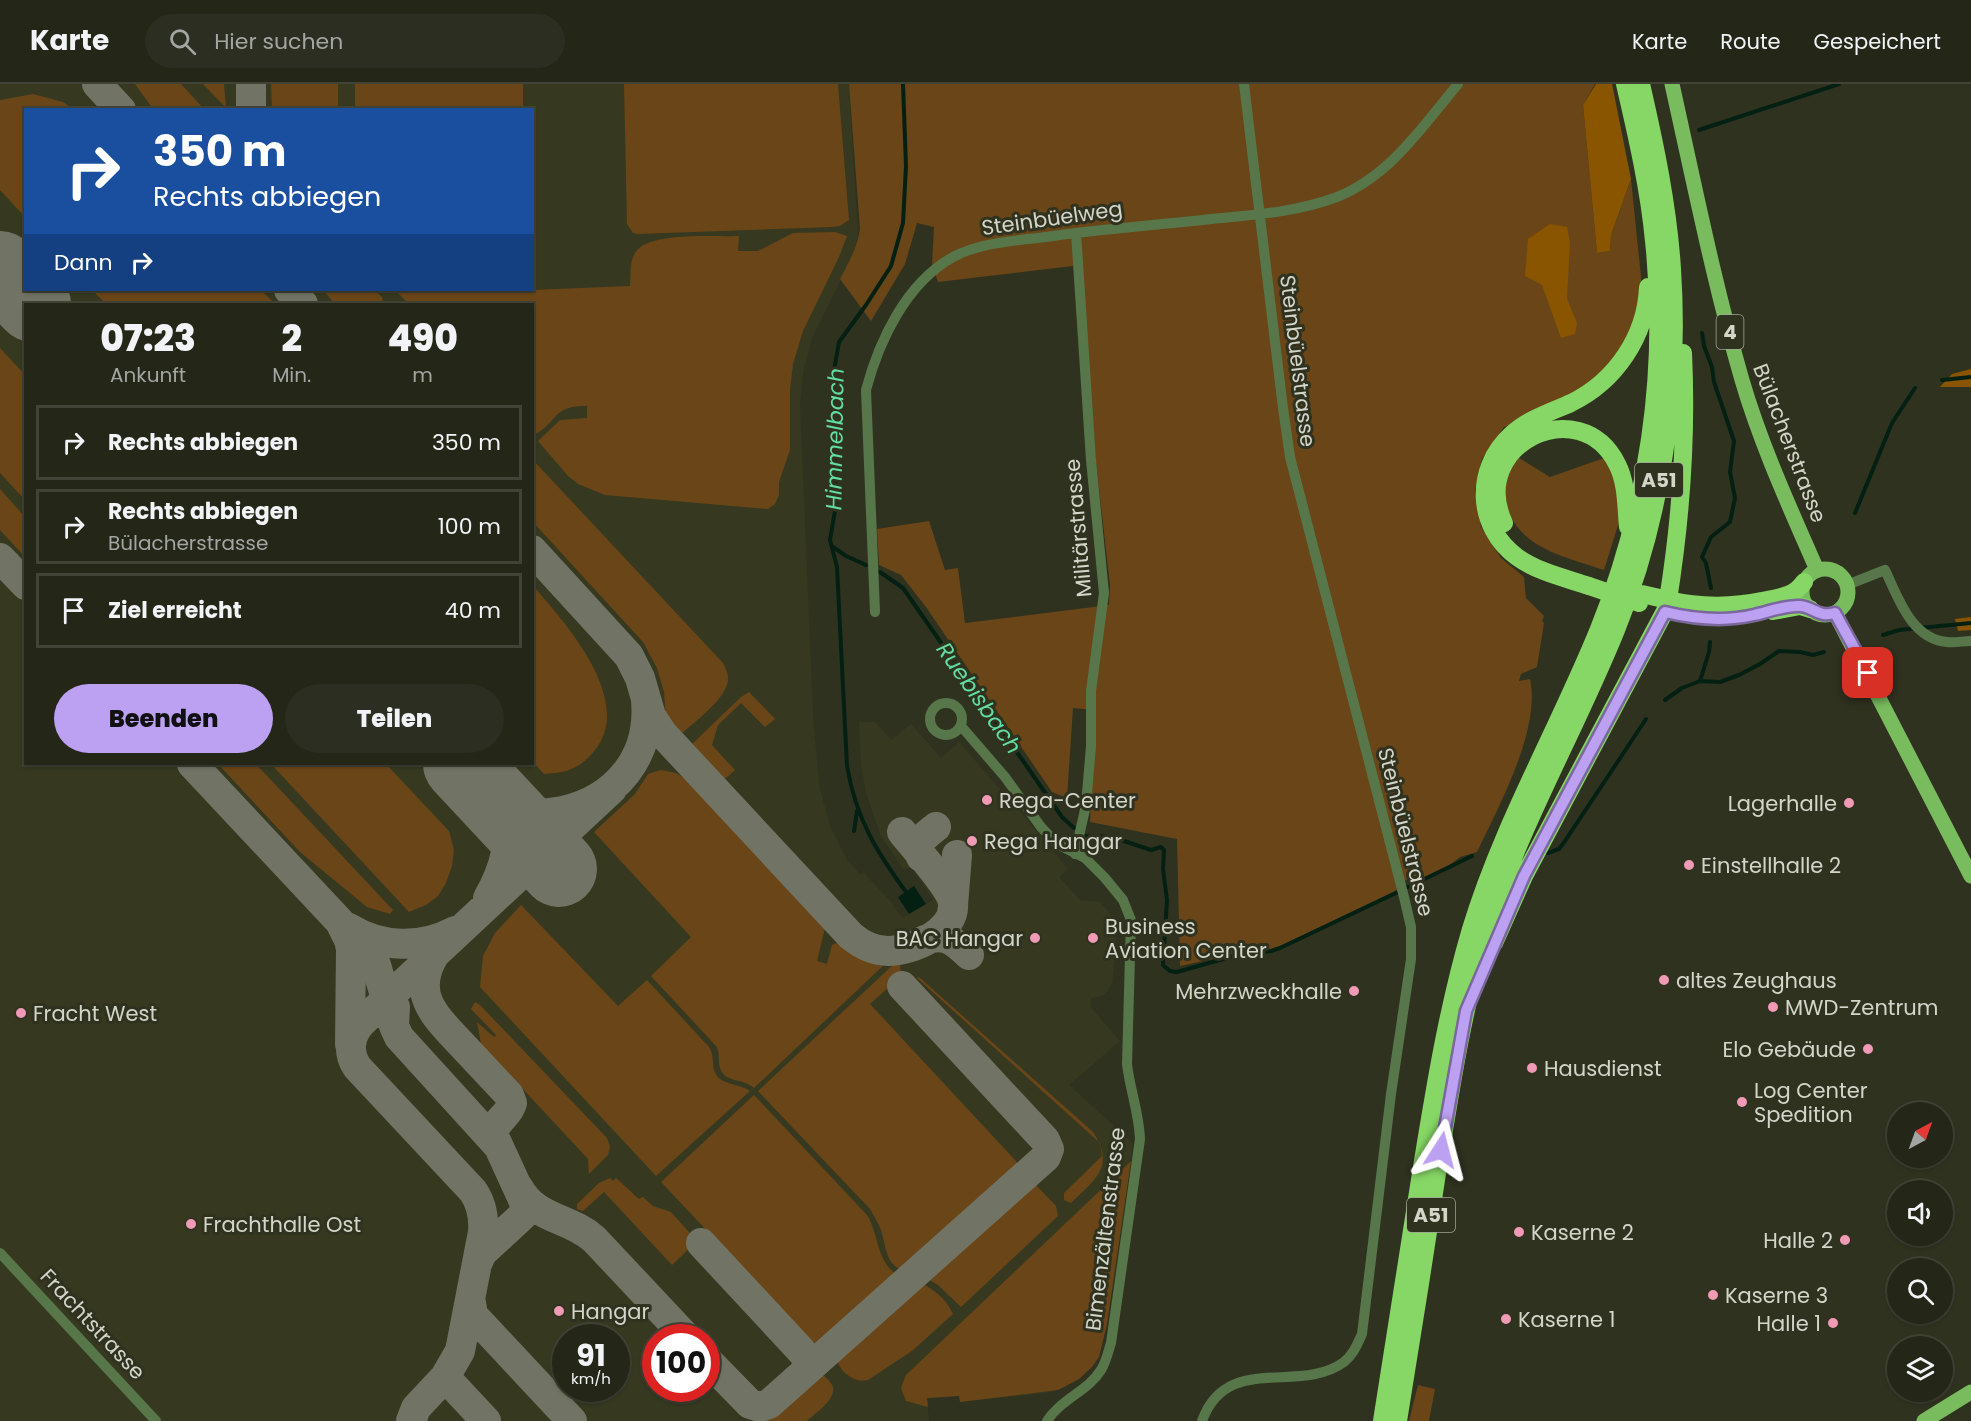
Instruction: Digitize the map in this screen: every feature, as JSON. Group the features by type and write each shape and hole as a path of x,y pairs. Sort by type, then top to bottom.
{"highway":[{"name":"A51","path":"1398,1421 1448,1106 1466,1011 1487,931 1506,875 1537,800 1618,626 1649,524 1664,454 1672,363 1672,269 1658,211 1644,171 1625,84"},
{"name":"A51","path":"1382,1421 1434,1093 1463,956 1503,841 1608,607 1629,541 1649,450 1657,372 1658,211 1655,146 1641,84"},
{"path":"1658,211 1647,301 1643,320 1630,348 1612,372 1590,391 1573,402 1524,425 1510,436 1494,456 1485,481 1484,500 1488,519 1497,536 1510,551 1534,567 1591,581 1698,618 1731,619 1795,606 1810,609"},
{"path":"1466,1011 1524,876 1667,606 1683,474 1685,420 1679,298 1671,236 1658,211"},
{"path":"1591,581 1534,554 1518,542 1506,528 1499,512 1496,488 1500,472 1515,448 1529,438 1545,430 1553,429 1576,431 1602,444 1617,465 1623,481 1629,541"},
{"path":"1667,606 1733,606 1787,596 1796,592 1811,576"}],"main road":[{"name":"Bülacherstrasse","path":"1672,84 1722,303 1743,381 1811,576"},
{"path":"1829,569 1841,575 1847,585 1846,601 1835,613 1822,615 1810,609 1803,599 1803,587 1811,576 1829,569"},
{"path":"1835,613 1971,876"},
{"path":"1924,1421 1971,1392"}],"street":[{"path":"1244,84 1261,214"},
{"name":"Steinbüelweg","path":"875,612 866,390 892,324 908,298 928,274 965,251 996,243 1076,232 1261,214 1298,209 1319,203 1361,185 1379,172 1398,155 1458,84"},
{"name":"Steinbüelstrasse","path":"1202,1421 1209,1406 1221,1391 1230,1385 1325,1372 1344,1362 1355,1350 1362,1335 1390,1106 1411,959 1411,927 1404,897 1290,457 1282,408 1261,214"},
{"name":"Militärstrasse","path":"1075,854 1086,805 1091,746 1091,691 1104,593 1091,460 1076,232"},
{"path":"1847,585 1885,570 1909,619 1926,636 1946,642 1971,641"},
{"name":"Bimenzältenstrasse","path":"961,726 1005,777 1041,827 1057,844 1085,858 1106,878 1123,900 1131,920 1127,1064 1129,1082 1138,1115 1140,1139 1113,1331 1106,1361 1093,1380 1061,1404 1047,1421"},
{"name":"Frachtstrasse","path":"0,1253 156,1421"}],"shaded area":[{"path":"0,84 849,84 858,236 853,255 812,338 803,372 800,406 813,715 819,785 830,826 847,860 860,874 864,873 891,902 902,918 933,900 911,867 904,870 881,836 866,793 861,764 859,722 875,722 891,740 911,724 941,758 959,742 1004,792 1068,869 1059,877 1080,900 1100,902 1118,923 1112,984 1104,995 1091,998 1090,1006 1120,1041 1069,1085 1133,1143 1107,1324 1099,1357 1084,1375 1064,1388 1047,1393 960,1402 959,1396 927,1399 929,1421 0,1421"},
{"path":"135,84 181,84 203,108 152,108"},
{"path":"203,84 224,84 226,108"},
{"path":"271,84 338,84 338,108 272,108"},
{"path":"355,84 523,84 523,108 355,108"},
{"path":"624,84 838,84 849,220 840,226 832,227 633,233 627,224"},
{"path":"849,84 1595,84 1583,105 1597,253 1610,251 1611,235 1631,179 1641,277 1641,300 1623,352 1589,386 1511,426 1504,427 1482,459 1475,491 1481,527 1501,558 1524,577 1526,598 1544,616 1542,621 1544,623 1537,667 1521,674 1519,681 1530,679 1532,699 1524,744 1506,790 1477,852 1460,857 1447,867 1410,885 1407,879 1395,891 1270,951 1240,953 1180,966 1177,839 1090,822 1095,710 1073,708 1067,798 1052,792 926,607 901,575 879,565 877,529 929,521 945,570 958,568 965,623 1109,605 1110,585 1096,462 1081,265 938,282 932,264 934,227 917,223 905,264 871,321 840,279 855,249 860,229"},
{"path":"1596,84 1612,84 1631,179 1611,235 1610,251 1597,253 1583,105"},
{"path":"33,94 63,102 72,108 24,108 24,216 0,190 0,100"},
{"path":"1550,224 1567,227 1570,242 1567,299 1577,323 1575,334 1561,338 1542,285 1525,276 1528,239"},
{"path":"835,232 847,236 803,331 793,364 790,390 790,450 779,482 779,495 775,504 768,509 605,495 578,484 568,476 538,441 560,420 587,418 587,406 561,412 534,434 534,303 408,303 396,291 534,291 630,286 631,265 635,253 642,246 653,241 683,237 739,236 738,251 758,251 793,233"},
{"path":"93,291 201,291 204,293 262,291 274,303 105,303"},
{"path":"324,291 375,291 382,297 383,303 334,303"},
{"path":"0,348 24,374 24,499 0,473"},
{"path":"1971,369 1971,387 1940,387 1952,374"},
{"path":"1607,457 1621,495 1619,522 1604,570 1545,549 1521,531 1512,519 1504,492 1507,472 1519,458 1550,477"},
{"path":"534,461 723,663 728,677 723,693 710,709 680,735 676,734 666,720 664,692 657,668 643,642 534,523"},
{"path":"0,489 24,516 24,556 0,530"},
{"path":"534,587 562,620 591,663 607,708 605,730 590,756 567,771 544,774 534,763"},
{"path":"1971,617 1971,630 1958,631 1955,619"},
{"path":"749,692 775,719 765,727 741,703 718,725 712,745 735,770 727,777 717,778 690,749 690,746"},
{"path":"219,765 257,765 393,910 390,914 367,907 300,852"},
{"path":"272,765 387,765 449,831 454,850 452,866 446,883 438,896 426,905 409,912"},
{"path":"661,770 676,773 690,782 826,924 817,961 827,964 832,945 841,941 857,952 887,962 754,1088 722,1073 717,1047 651,976 691,937 594,832 635,794 648,774"},
{"path":"914,886 926,904 909,914 898,897"},
{"path":"521,905 618,1006 647,980 709,1047 714,1070 720,1079 750,1091 656,1176 480,987 483,956 495,933"},
{"path":"895,963 900,964 901,976 870,1004 1016,1161 1019,1169 1015,1178 907,1272 894,1266 888,1256 881,1230 870,1209 758,1091"},
{"path":"919,977 1093,1132 1098,1141 917,978"},
{"path":"475,1002 607,1138 610,1147 608,1155 589,1174 588,1159 481,1044 477,1022 494,1037 496,1035 471,1009"},
{"path":"754,1095 867,1215 887,1266 902,1277 824,1344 817,1344 810,1340 661,1182"},
{"path":"1101,1147 1103,1154 1100,1172 1071,1203 1064,1200 1064,1193 1102,1156"},
{"path":"1131,1161 1107,1324 1099,1357 1092,1367 1079,1379 1058,1390 960,1402 959,1396 927,1398 928,1407 906,1401 901,1388 906,1375"},
{"path":"610,1178 613,1181 616,1178 639,1199 643,1197 653,1206 671,1212 697,1241 672,1265 604,1192 583,1211 577,1209 577,1204 599,1183"},
{"path":"1036,1185 1056,1206 1058,1216 961,1307 938,1285 923,1276 1025,1187"},
{"path":"918,1281 938,1294 953,1314 912,1351 868,1380 856,1380 845,1373 838,1363 838,1351"},
{"path":"817,1369 833,1387 831,1397 819,1411 807,1421 760,1421"},
{"path":"1418,1385 1435,1389 1429,1421 1409,1421"}],"waterway":[{"name":"Himmelbach","path":"903,84 906,166 903,223 891,266 839,342 832,382 836,505 830,540 837,567 847,766 851,785 869,835 909,896"},
{"path":"1699,130 1839,84"},
{"path":"1702,333 1714,382 1734,441 1730,472 1735,498 1730,522 1711,537 1702,557 1706,563 1711,588"},
{"path":"1942,380 1971,377"},
{"path":"1855,513 1892,423 1915,388"},
{"name":"Ruebisbach","path":"833,547 866,565"},
{"name":"Ruebisbach","path":"880,572 903,588 1062,817 1074,828"},
{"name":"Ruebisbach","path":"1883,635 1899,630 1971,623"},
{"path":"1700,681 1710,642"},
{"name":"Ruebisbach","path":"1665,700 1682,688 1700,681 1720,682 1739,675 1779,651 1813,655 1824,652"},
{"name":"Ruebisbach","path":"1548,853 1559,849 1565,841 1646,719"},
{"name":"Himmelbach","path":"854,831 857,811"},
{"name":"Ruebisbach","path":"1086,836 1096,837"},
{"name":"Ruebisbach","path":"1100,836 1115,838 1151,850 1161,847 1164,850 1163,869 1167,900 1163,965 1170,971 1177,972 1241,954 1280,948 1396,893"},
{"name":"Ruebisbach","path":"1408,887 1472,856"}],"taxiway":[{"path":"97,84 119,108"},
{"path":"251,84 251,108"},
{"path":"290,291 302,303"},
{"path":"534,552 629,656 640,678 651,716 662,733 851,936 873,949 888,951 909,948 931,938 947,923 952,913 951,896 902,832"},
{"path":"0,558 24,583"},
{"path":"481,784 493,798 504,806 528,813 563,811 599,797 614,786 636,757 643,740 646,701"},
{"path":"193,765 370,954 376,965 394,1026"},
{"path":"411,1421 416,1408 445,1377 460,1351 483,1232 483,1216 473,1191 357,1067 351,1050 352,1038 361,1023 612,789"},
{"path":"488,793 497,802 506,818 508,842 502,866 488,898"},
{"path":"921,857 920,843 936,827"},
{"path":"953,905 957,855"},
{"path":"342,926 351,949 350,1044"},
{"path":"349,928 361,935 401,944 429,941 455,931"},
{"path":"925,940 944,938 954,942 969,955"},
{"path":"435,954 425,982 430,1005 444,1026 509,1095 512,1103 496,1125 493,1134 525,1204 525,1210 522,1216 482,1253 478,1262"},
{"path":"720,1373 750,1404 760,1407 769,1404 1046,1157 1049,1149 1045,1140 902,986"},
{"path":"395,1007 394,1026 399,1037 499,1147"},
{"path":"518,1187 534,1206 594,1239 674,1324"},
{"path":"701,1243 806,1356 809,1363 805,1370"},
{"path":"471,1303 473,1315 572,1421"},
{"path":"445,1377 486,1421"}],"runway":[{"path":"0,269 32,303"},
{"path":"462,765 559,869"}],"place":[{"name":"Rega-Center","path":"987,800"},
{"name":"Lagerhalle","path":"1849,803"},
{"name":"Rega Hangar","path":"972,841"},
{"name":"Einstellhalle 2","path":"1689,865"},
{"name":"BAC Hangar","path":"1035,938"},
{"name":"Business Aviation Center","path":"1093,938"},
{"name":"altes Zeughaus","path":"1664,980"},
{"name":"Mehrzweckhalle","path":"1354,991"},
{"name":"MWD-Zentrum","path":"1773,1007"},
{"name":"Fracht West","path":"21,1013"},
{"name":"Elo Gebäude","path":"1868,1049"},
{"name":"Hausdienst","path":"1532,1068"},
{"name":"Log Center Spedition","path":"1742,1102"},
{"name":"Frachthalle Ost","path":"191,1224"},
{"name":"Kaserne 2","path":"1519,1232"},
{"name":"Halle 2","path":"1845,1240"},
{"name":"Kaserne 3","path":"1713,1295"},
{"name":"Hangar","path":"559,1311"},
{"name":"Kaserne 1","path":"1506,1319"},
{"name":"Halle 1","path":"1833,1323"}],"route":[{"path":"1441,1150 1466,1011 1524,876 1665,612 1698,618 1743,618 1800,606 1822,615 1835,613 1868,673"}]}
